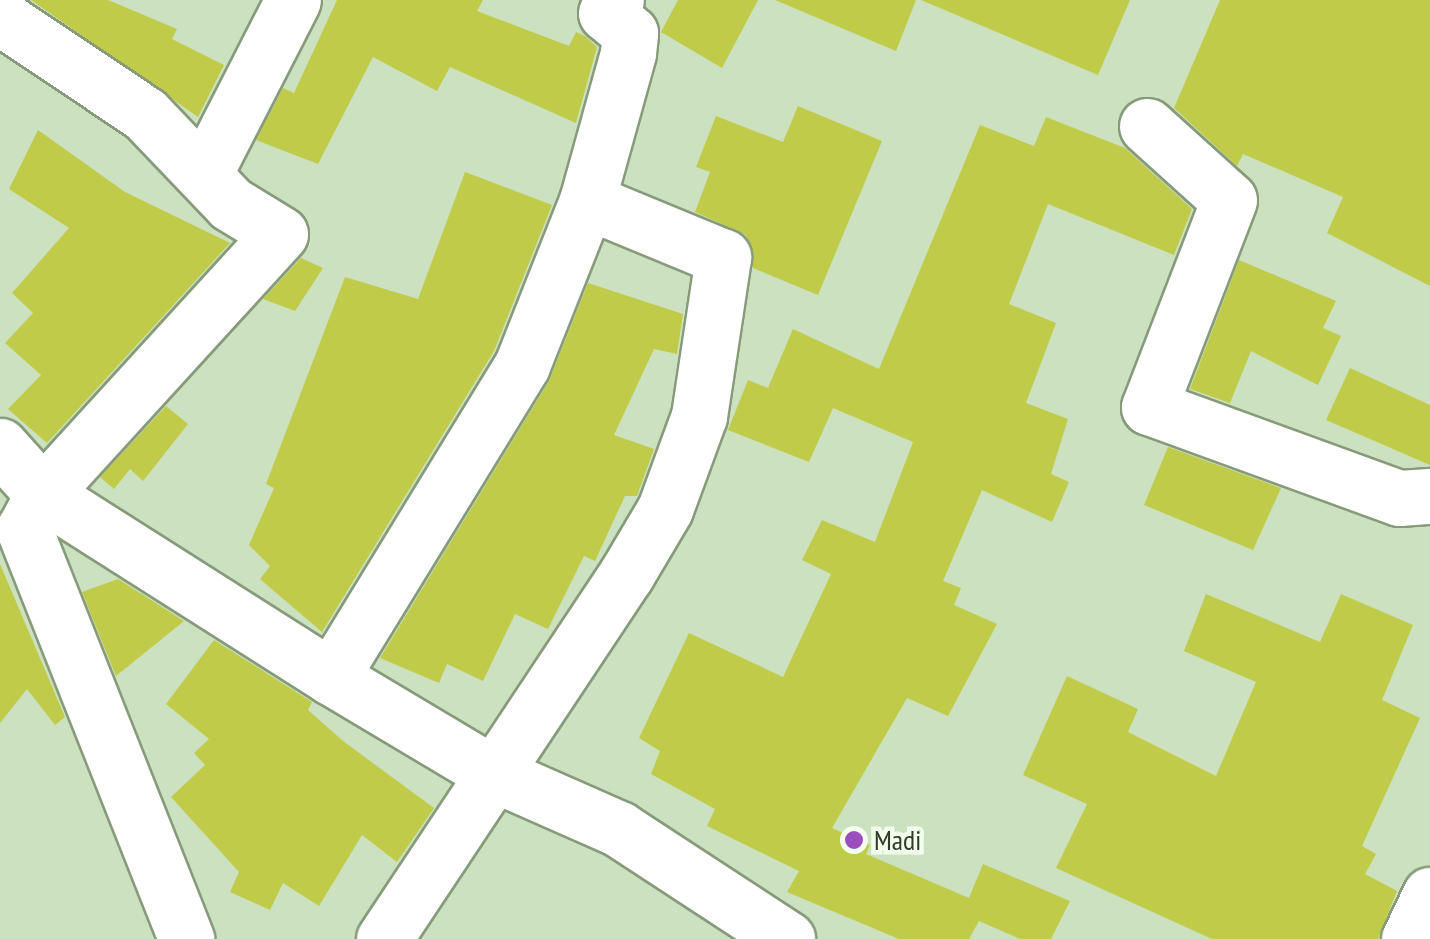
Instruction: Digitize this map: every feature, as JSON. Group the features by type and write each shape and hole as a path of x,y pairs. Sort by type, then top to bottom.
{"street":[{"path":"204,174 293,0"},
{"path":"331,678 522,365 587,201 630,34 597,4"},
{"path":"0,17 145,114 204,174 280,234 43,494 24,529 186,939"},
{"path":"1147,126 1229,200 1149,407 1399,498 1430,496"},
{"path":"384,939 665,510 699,416 717,320 723,257 587,201"},
{"path":"0,446 43,494 331,678 492,773 619,829 787,939"},
{"path":"1409,939 1430,895"}],"building":[{"path":"31,0 108,0 177,29 172,39 224,65 198,117"},
{"path":"337,0 483,0 477,11 569,46 576,32 585,36 597,47 576,123 450,67 437,91 373,57 318,164 256,140 283,88 294,93"},
{"path":"678,0 758,0 722,68 661,32"},
{"path":"775,0 916,0 896,51"},
{"path":"921,0 1130,0 1098,75"},
{"path":"1220,0 1430,0 1430,286 1327,233 1343,197 1243,154 1237,166 1174,108"},
{"path":"798,106 882,141 818,295 753,268 746,235 695,212 710,172 696,167 716,116 783,142"},
{"path":"1046,117 1125,148 1192,209 1174,255 1048,204 1009,304 1056,323 1026,403 1068,419 1051,474 1069,482 1052,522 982,490 943,581 961,588 954,605 997,624 948,716 907,698 832,828 870,845 866,854 969,898 983,864 1070,901 1051,939 1020,939 979,921 969,939 899,939 787,892 799,871 707,826 715,809 651,774 660,751 639,738 689,633 783,677 831,574 802,560 822,520 875,542 913,442 833,408 809,462 728,430 748,380 768,388 793,329 879,369 980,125 1034,146"},
{"path":"38,130 125,192 230,243 47,443 8,409 41,375 5,343 33,313 12,293 69,228 9,189"},
{"path":"465,172 552,205 494,351 322,632 260,579 270,566 249,545 274,488 266,484 345,277 418,299"},
{"path":"301,258 323,268 295,311 263,299"},
{"path":"1239,260 1336,301 1323,328 1341,336 1318,385 1251,351 1230,403 1190,389"},
{"path":"588,283 683,314 677,354 654,349 614,435 654,449 637,496 625,496 595,561 584,556 548,629 515,614 483,681 447,664 439,683 380,658 549,381"},
{"path":"1350,368 1430,405 1430,465 1326,420"},
{"path":"166,406 188,424 143,481 130,469 114,489 100,477"},
{"path":"1168,447 1281,488 1253,550 1144,505"},
{"path":"0,564 65,717 55,725 27,689 0,723"},
{"path":"118,579 184,621 116,676 82,592"},
{"path":"1206,594 1320,642 1341,594 1413,625 1382,700 1420,718 1362,846 1376,854 1365,874 1397,891 1378,939 1212,939 1056,868 1087,804 1023,775 1067,676 1138,709 1128,732 1216,776 1256,682 1184,651"},
{"path":"214,640 312,702 308,710 343,741 434,808 397,862 362,835 319,906 283,883 270,910 230,892 239,872 171,797 205,765 194,753 209,739 166,704"}],"place":[{"name":"Madi","path":"854,840"}]}
